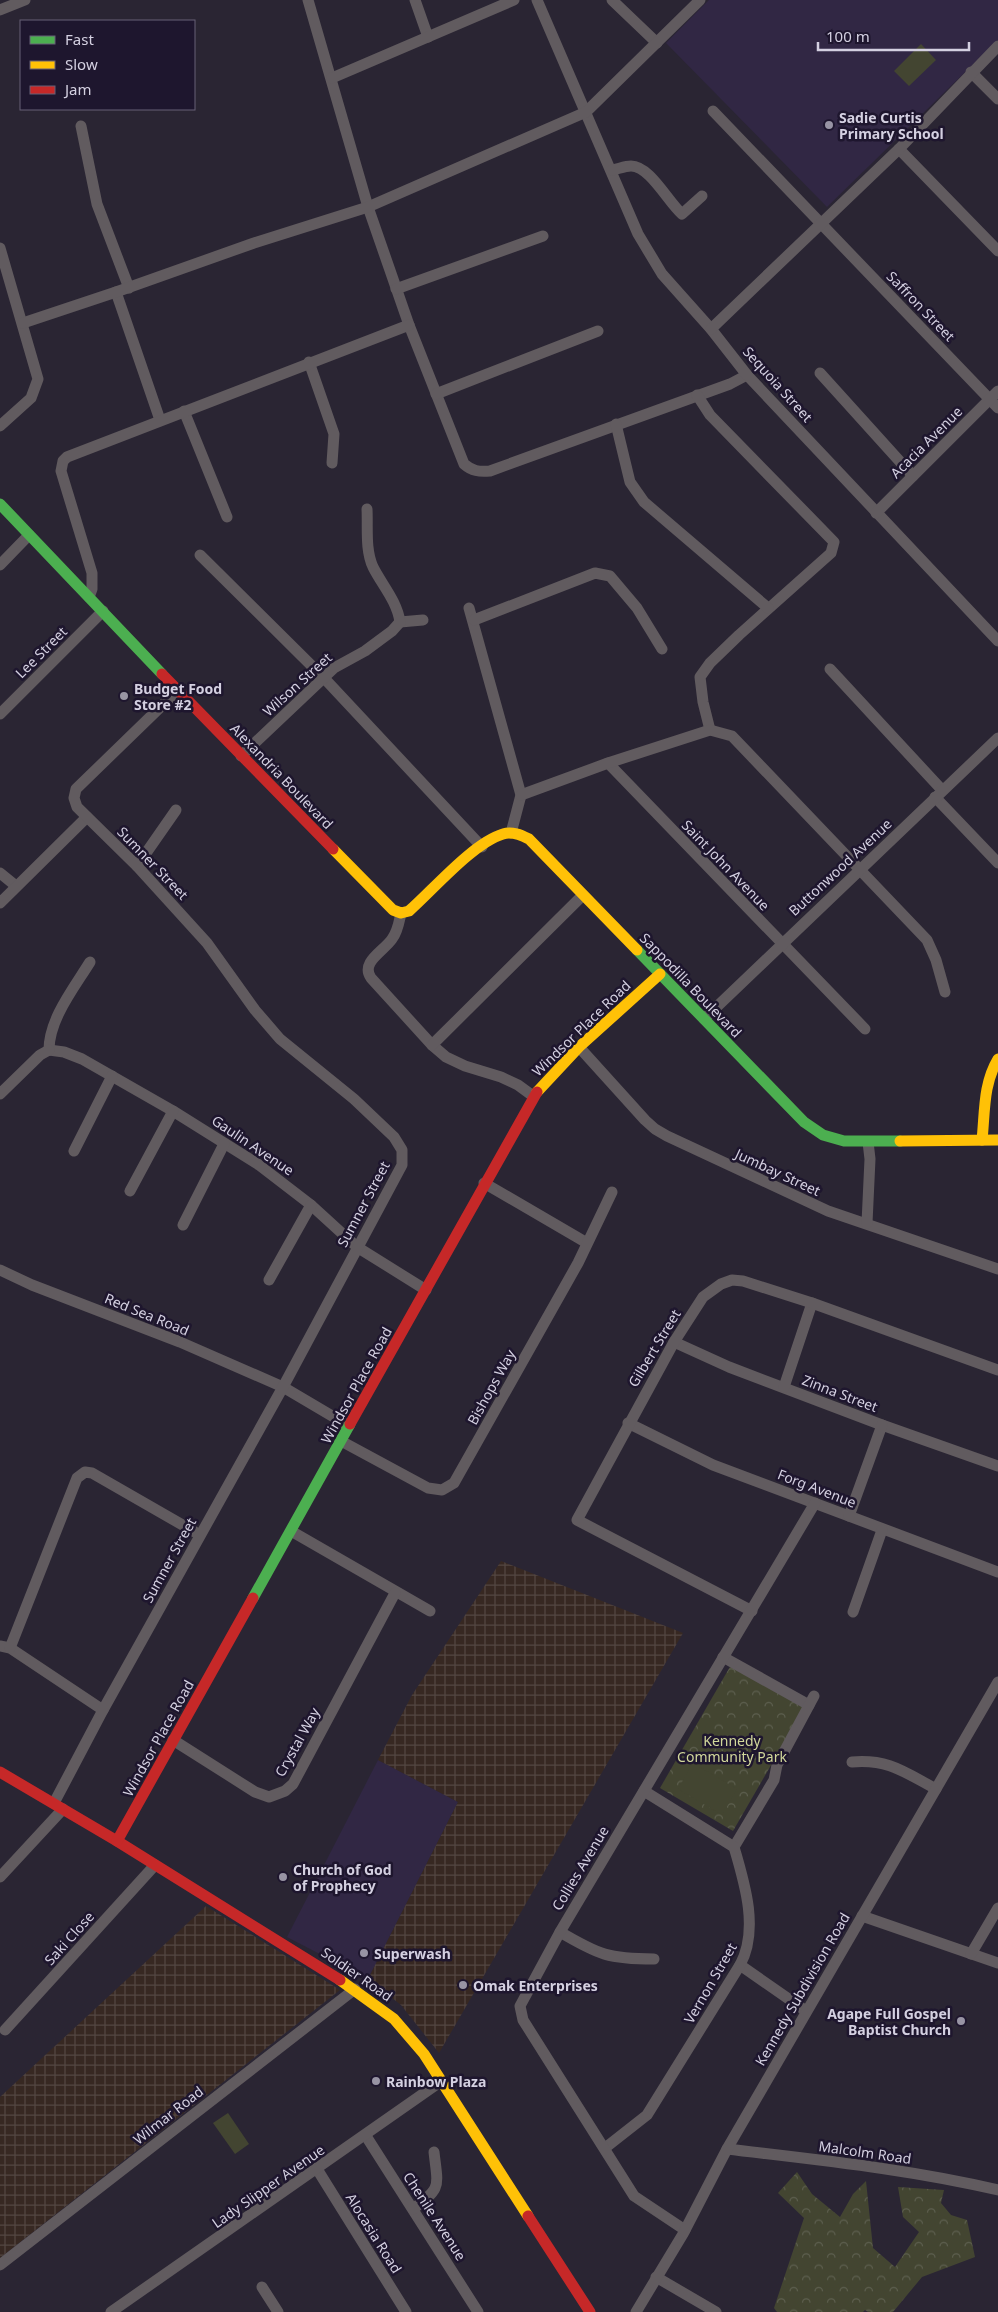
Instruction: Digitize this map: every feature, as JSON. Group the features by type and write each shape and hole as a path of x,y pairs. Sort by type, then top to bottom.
{"street":[{"path":"0,10 25,0"},
{"path":"308,0 368,207 409,325 464,464 470,469 480,472 490,471 730,384 747,375"},
{"path":"415,0 428,37"},
{"path":"332,78 514,0"},
{"name":"Sequoia Street","path":"537,0 638,234 662,274 711,329 747,375 998,641"},
{"path":"612,0 657,43"},
{"path":"23,323 129,288 254,243 368,207 586,112 700,0"},
{"path":"711,329 899,150 971,72 998,46"},
{"path":"971,72 998,99"},
{"name":"Saffron Street","path":"713,111 821,224 995,399"},
{"path":"81,126 96,204 129,288"},
{"path":"899,150 998,251"},
{"path":"612,170 630,166 638,167 649,175 682,214 702,196"},
{"path":"396,289 543,236"},
{"path":"0,248 4,277 23,323 38,379 31,398 0,426"},
{"path":"116,292 160,420"},
{"path":"89,597 92,589 92,573 61,471 63,461 71,454 409,325"},
{"path":"436,394 598,330"},
{"path":"309,362 334,434 332,463"},
{"path":"820,374 913,476"},
{"path":"697,395 710,415 834,542 831,553 768,608 710,663 700,677 703,702 710,730"},
{"name":"Acacia Avenue","path":"876,513 995,399"},
{"path":"184,410 227,517"},
{"path":"616,424 630,482 644,502 768,608"},
{"name":"Alexandria Boulevard","path":"0,504 381,898 393,910 401,913"},
{"path":"367,509 371,560 395,604 400,622 423,620"},
{"path":"0,565 30,535"},
{"path":"200,556 324,678 482,846"},
{"path":"474,620 595,572 610,576 637,608 662,649"},
{"path":"468,608 474,620 521,795 511,832 501,834 482,846 412,908 401,913 398,929 393,938 369,963 368,971 371,978 432,1045 446,1057 465,1066 501,1077 518,1085 533,1096"},
{"name":"Lee Street","path":"0,714 103,611"},
{"name":"Wilson Street","path":"242,756 334,668 365,651 400,622"},
{"path":"830,669 998,863"},
{"name":"Sumner Street","path":"0,1877 59,1806 103,1710 283,1388 402,1165 403,1157 399,1143 354,1099 280,1039 255,1010 207,943 137,866 75,803 76,789 178,690"},
{"path":"521,795 608,763 710,730 732,736 927,940 936,960 945,992"},
{"name":"Buttonwood Avenue","path":"704,1019 781,943 998,738"},
{"name":"Saint John Avenue","path":"608,763 865,1030"},
{"path":"137,866 176,810"},
{"path":"0,902 87,817"},
{"name":"Sappodilla Boulevard","path":"511,832 529,839 804,1122 823,1135 844,1140 868,1142 998,1140"},
{"path":"0,873 16,886"},
{"path":"432,1045 584,895"},
{"path":"0,1094 40,1054 49,1050 49,1036 63,1006 90,962"},
{"name":"Windsor Place Road","path":"117,1841 533,1096 579,1048 660,974"},
{"name":"Jumbay Street","path":"579,1048 655,1130 828,1211 998,1269"},
{"name":"Gaulin Avenue","path":"49,1050 64,1052 82,1059 173,1111 259,1165 311,1205 357,1247 426,1290"},
{"path":"982,1140 988,1079 992,1067 998,1059"},
{"path":"74,1151 112,1076"},
{"path":"130,1191 173,1111"},
{"path":"866,1223 870,1159 868,1142"},
{"path":"183,1225 224,1144"},
{"path":"484,1183 587,1243"},
{"name":"Bishops Way","path":"341,1441 428,1488 442,1490 454,1483 578,1263 612,1192"},
{"path":"269,1280 311,1205"},
{"name":"Red Sea Road","path":"0,1270 32,1285 180,1342 283,1388 349,1426"},
{"name":"Gilbert Street","path":"752,1611 577,1520 628,1423 674,1342 703,1297 716,1286 732,1280 743,1281 812,1303 998,1370"},
{"path":"784,1387 812,1303"},
{"name":"Zinna Street","path":"674,1342 729,1366 882,1425 997,1462"},
{"name":"Forg Avenue","path":"628,1423 713,1465 998,1572"},
{"path":"849,1516 882,1425"},
{"path":"103,1710 5,1647 77,1478 85,1472 92,1472 200,1535"},
{"name":"Collies Avenue","path":"685,2230 636,2198 520,2013 520,2006 525,1993 560,1932 815,1503"},
{"path":"853,1612 882,1530"},
{"path":"291,1531 395,1593 430,1611"},
{"name":"Crystal Way","path":"173,1740 255,1792 269,1797 286,1791 293,1784 395,1593"},
{"path":"644,1791 734,1847 774,1780 777,1765 811,1701 723,1657"},
{"name":"Kennedy Subdivision Road","path":"636,2312 685,2230 727,2149 998,1682"},
{"path":"852,1762 871,1761 893,1767 936,1789"},
{"name":"Soldier Road","path":"0,1772 117,1841 355,1989 394,2019 424,2054 440,2082 590,2312"},
{"name":"Vernon Street","path":"605,2148 647,2115 740,1965 749,1945 750,1925 741,1872 734,1847"},
{"name":"Saki Close","path":"5,2030 155,1865"},
{"path":"971,1954 998,1908"},
{"path":"862,1916 998,1963"},
{"path":"560,1932 586,1948 607,1956 654,1959"},
{"path":"740,1965 806,2012"},
{"name":"Wilmar Road","path":"0,2265 355,1989"},
{"name":"Lady Slipper Avenue","path":"111,2312 366,2136 440,2082"},
{"name":"Chenile Avenue","path":"366,2136 478,2312"},
{"name":"Malcolm Road","path":"727,2149 900,2171 998,2190"},
{"path":"413,2210 434,2193 437,2186 434,2152"},
{"name":"Alocasia Road","path":"318,2169 406,2312"},
{"path":"656,2277 716,2312"},
{"path":"262,2286 278,2312"}],"shaded area":[{"name":"Sadie Curtis Primary School","path":"709,0 998,0 998,40 827,207 666,43"},
{"path":"501,1561 683,1633 439,2053 401,2005 368,1979 458,1802 378,1760 412,1695"},
{"path":"378,1760 458,1802 368,1979 287,1937"},
{"path":"206,1906 340,1990 0,2258 0,2097"}],"green space":[{"path":"921,44 936,60 909,86 894,71"},
{"name":"Kennedy Community Park","path":"731,1665 804,1708 733,1831 660,1788"},
{"path":"693,1763 737,1789 722,1815 678,1789"},
{"path":"228,2113 249,2144 235,2154 213,2123"},
{"path":"797,2172 812,2194 840,2217 853,2194 866,2181 873,2248 895,2267 919,2232 903,2217 898,2187 944,2190 941,2203 951,2215 967,2220 975,2257 922,2277 893,2312 868,2312 865,2310 863,2312 777,2312 774,2308 804,2218 778,2193"}],"traffic: fast":[{"path":"0,504 162,674"},
{"path":"637,950 804,1122 823,1135 844,1141 900,1141"},
{"path":"253,1598 350,1424"}],"traffic: slow":[{"path":"333,849 393,910 401,913 409,911 466,857 491,839 510,833 520,835 529,839 637,950"},
{"path":"537,1092 579,1047 660,974"},
{"path":"982,1140 987,1088 998,1059"},
{"path":"900,1141 998,1140"},
{"path":"340,1980 394,2019 424,2054 528,2216"}],"traffic: jam":[{"path":"162,674 333,849"},
{"path":"350,1424 537,1092"},
{"path":"117,1841 253,1598"},
{"path":"0,1772 117,1841 340,1980"},
{"path":"528,2216 590,2312"}],"place":[{"name":"Sadie Curtis Primary School","path":"829,125"},
{"name":"Budget Food Store #2","path":"124,696"},
{"name":"Church of God of Prophecy","path":"283,1877"},
{"name":"Superwash","path":"364,1953"},
{"name":"Omak Enterprises","path":"463,1985"},
{"name":"Agape Full Gospel Baptist Church","path":"961,2021"},
{"name":"Rainbow Plaza","path":"376,2081"}]}
